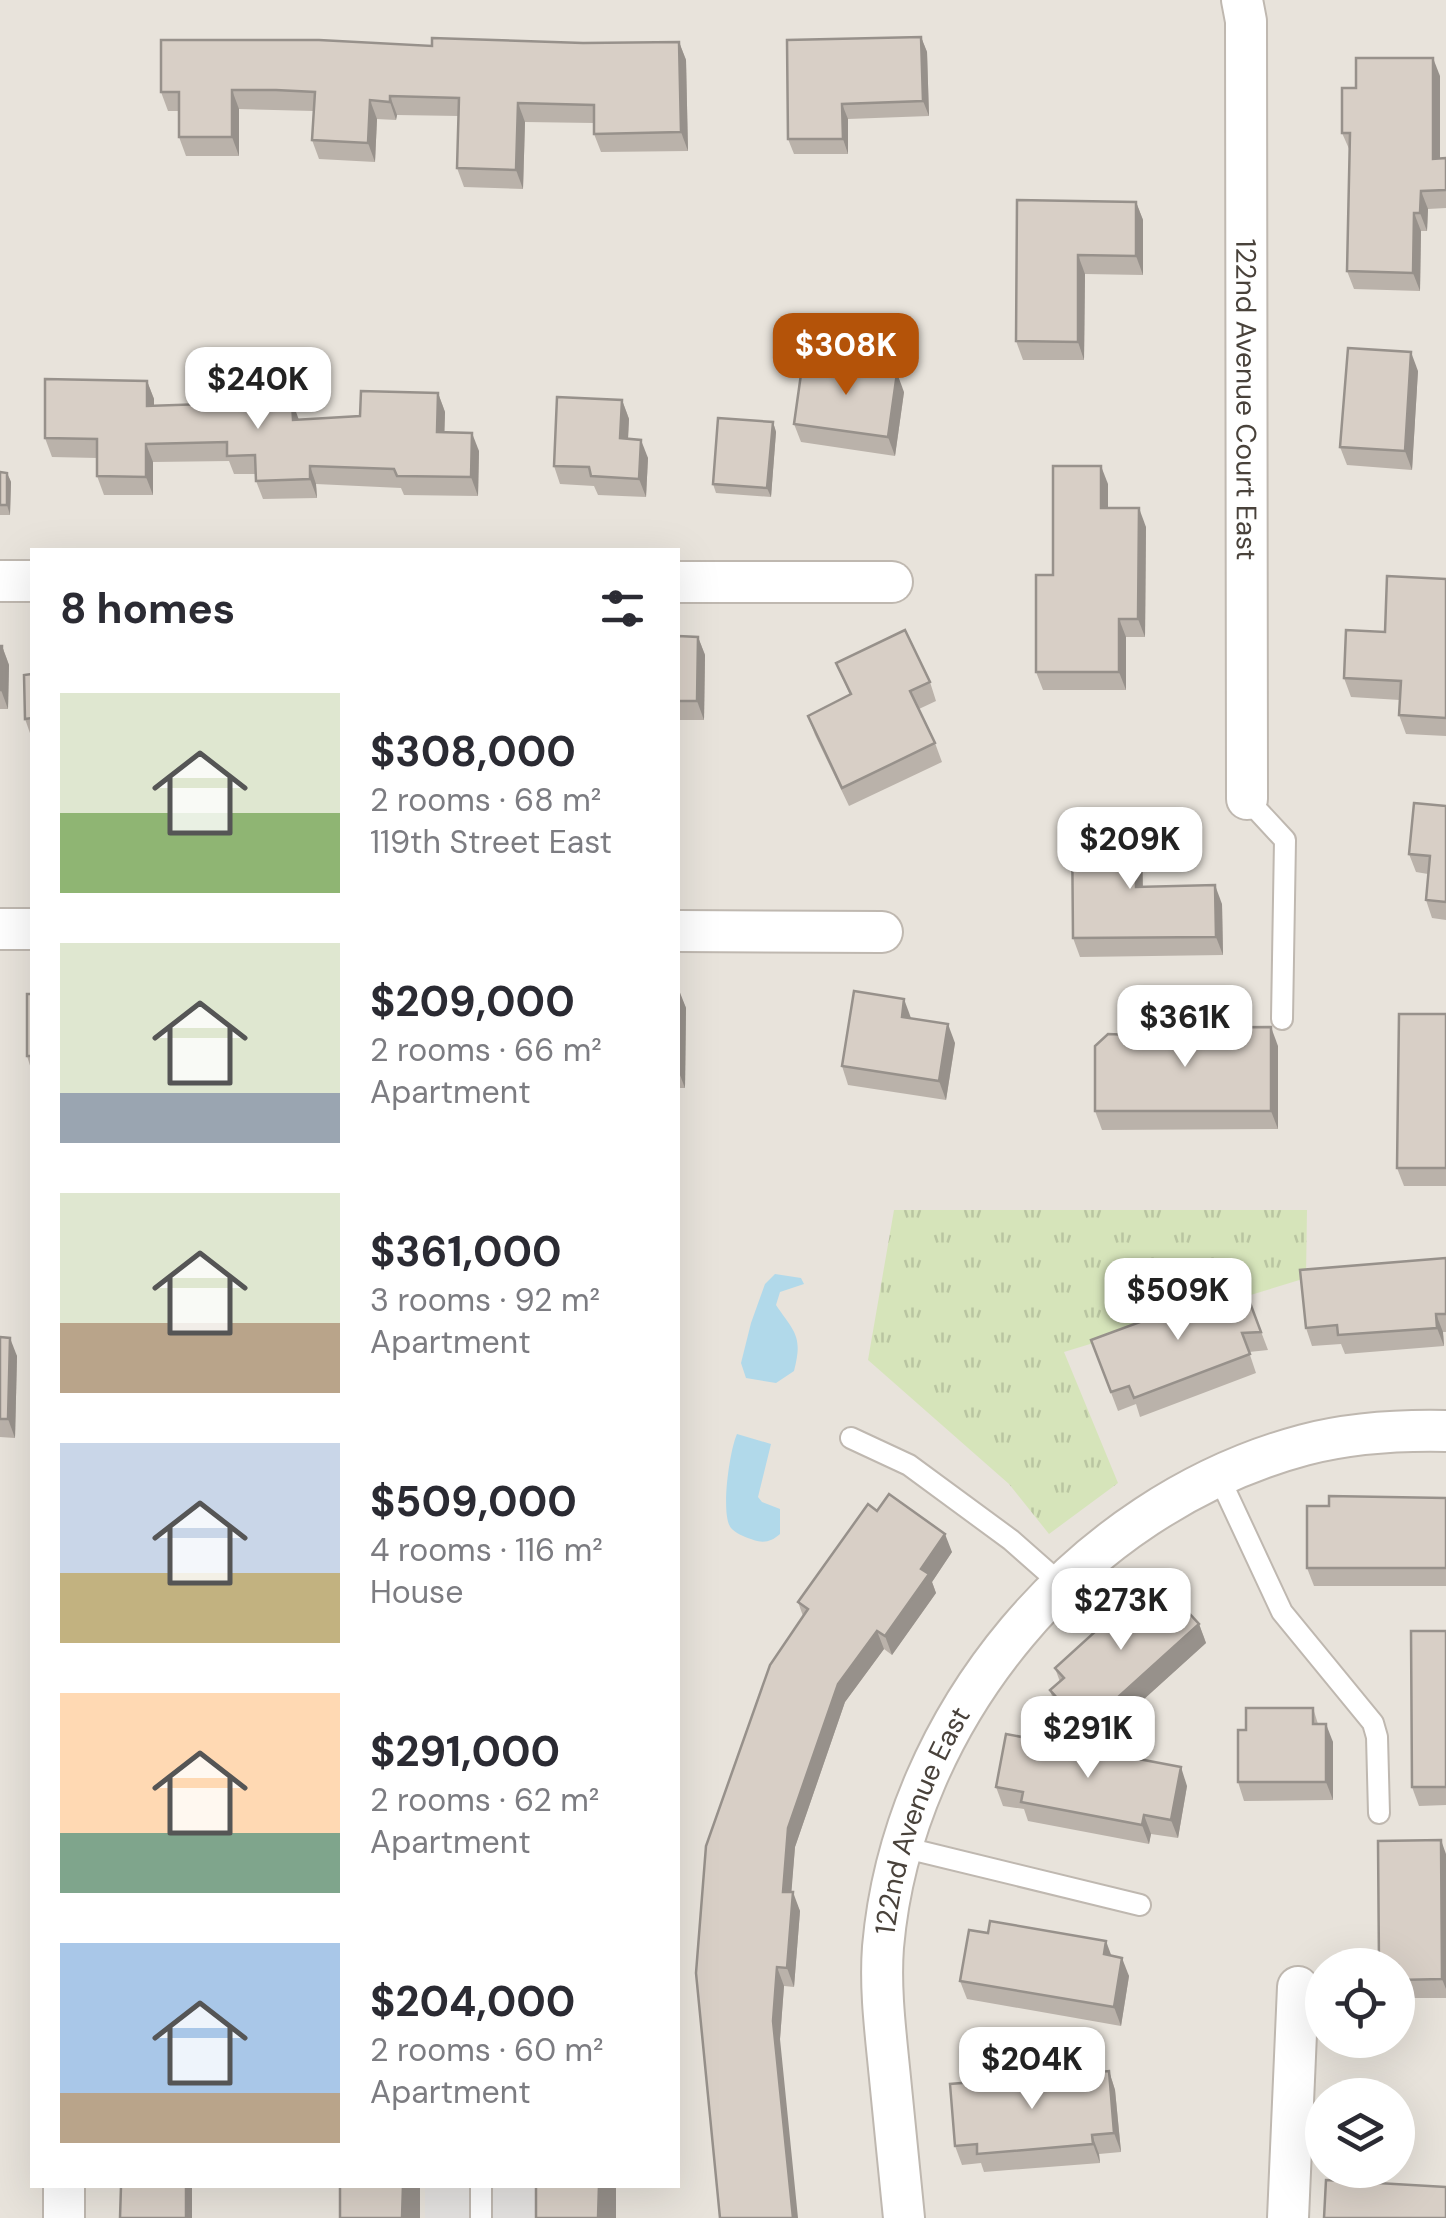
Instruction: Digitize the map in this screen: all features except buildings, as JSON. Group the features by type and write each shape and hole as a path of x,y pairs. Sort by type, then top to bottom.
{"street":[{"name":"122nd Avenue Court East","path":"1242,0 1246,21 1247,800"},
{"path":"0,581 30,581"},
{"path":"680,582 892,582"},
{"path":"0,929 30,929"},
{"path":"680,931 882,932"},
{"name":"122nd Avenue East","path":"904,2218 883,2009 883,1948 902,1848 932,1760 966,1704 1016,1633 1062,1585 1130,1526 1219,1477 1303,1445 1390,1430 1446,1431"},
{"path":"1288,2218 1298,1987"},
{"path":"64,2188 64,2218"}],"lane":[{"path":"1247,800 1285,840 1282,1019"},
{"path":"851,1438 909,1466 1011,1540 1062,1585"},
{"path":"1219,1477 1282,1612 1373,1723 1377,1737 1379,1813"},
{"path":"902,1848 1140,1905"},
{"path":"481,2188 481,2218"}],"shaded area":[{"path":"0,0 1446,0 1446,2218 0,2218"},
{"path":"425,2188 546,2188 546,2218 425,2218"}],"green space":[{"path":"894,1210 1307,1210 1306,1278 1064,1352 1118,1483 1049,1534 1009,1484 868,1360"}],"water":[{"path":"775,1274 801,1278 804,1284 780,1292 776,1305 792,1329 798,1350 794,1371 776,1383 746,1378 741,1363 765,1284"},
{"path":"737,1434 771,1444 758,1497 780,1509 780,1534 770,1540 740,1535 728,1521 727,1481"}]}
